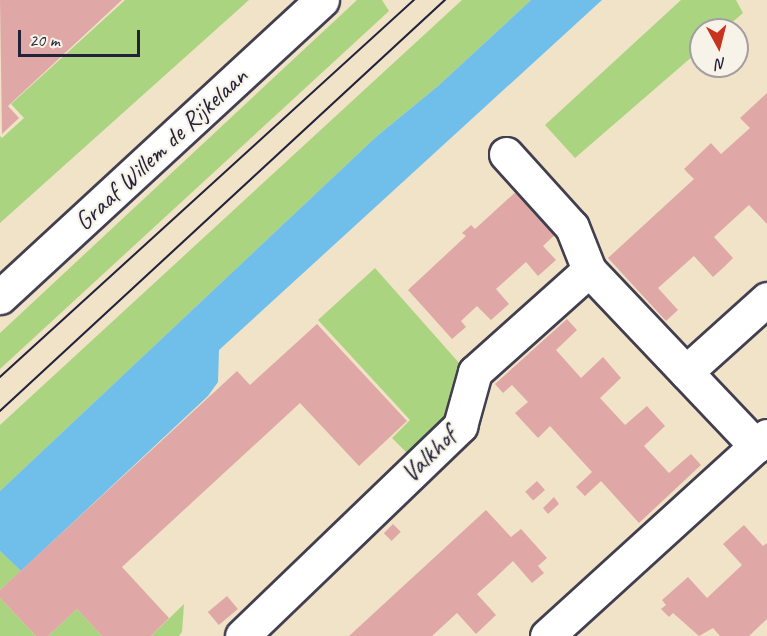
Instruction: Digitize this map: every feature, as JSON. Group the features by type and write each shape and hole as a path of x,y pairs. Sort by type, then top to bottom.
{"street":[{"name":"Graaf Willem de Rijkelaan","path":"0,297 322,0"},
{"path":"506,154 573,227 589,270 686,372 761,441 547,636"},
{"name":"Valkhof","path":"247,634 460,426 475,372 589,270"},
{"path":"686,372 766,303"}],"green space":[{"path":"125,0 249,0 0,223 0,136 2,138 24,118 11,104"},
{"path":"357,0 382,0 389,11 0,369 0,333"},
{"path":"462,0 531,0 438,86 377,136 0,491 0,425"},
{"path":"681,0 736,0 743,13 737,18 689,18 689,59 575,158 545,125"},
{"path":"375,268 460,364 452,414 408,454 392,438 410,420 318,320"},
{"path":"0,551 21,571 0,590"},
{"path":"0,598 36,636 0,636"},
{"path":"184,604 182,632 179,636 151,636"},
{"path":"77,609 102,636 48,636"}],"water":[{"path":"531,0 602,0 219,350 218,382 208,396 21,571 0,551 0,491 377,136 438,86"}],"building":[{"path":"0,0 122,0 8,106 19,118 2,134"},
{"path":"767,93 767,224 749,205 714,237 733,258 724,267 713,277 694,256 658,288 678,310 666,321 608,258 694,179 684,169 711,143 721,154 750,128 740,118"},
{"path":"520,188 559,231 543,246 556,260 538,276 526,262 496,289 509,304 491,320 477,306 461,321 466,327 452,339 408,290 466,236 462,233 471,225 475,229"},
{"path":"567,319 577,330 556,350 581,378 603,357 621,378 600,398 625,425 647,406 665,426 644,446 669,473 691,454 701,465 639,523 601,481 585,496 576,487 592,472 550,426 538,438 515,413 528,402 512,385 503,393 495,384"},
{"path":"317,324 407,421 359,466 300,403 122,567 169,618 151,636 102,636 77,609 48,636 36,636 0,598 0,590 237,371 250,385"},
{"path":"537,481 545,490 533,501 525,492"},
{"path":"554,497 559,504 548,514 543,508"},
{"path":"486,510 511,537 521,529 547,558 538,566 544,573 532,583 513,561 477,594 496,615 476,634 457,613 432,636 349,636"},
{"path":"393,524 401,532 392,541 384,533"},
{"path":"744,525 763,546 767,543 767,619 749,636 720,636 713,628 699,636 673,613 669,617 661,609 666,605 662,600 688,577 707,598 742,565 723,544"},
{"path":"227,596 238,609 219,625 208,612"}],"tram line":[{"path":"0,377 414,0"},
{"path":"0,411 445,0"}]}
